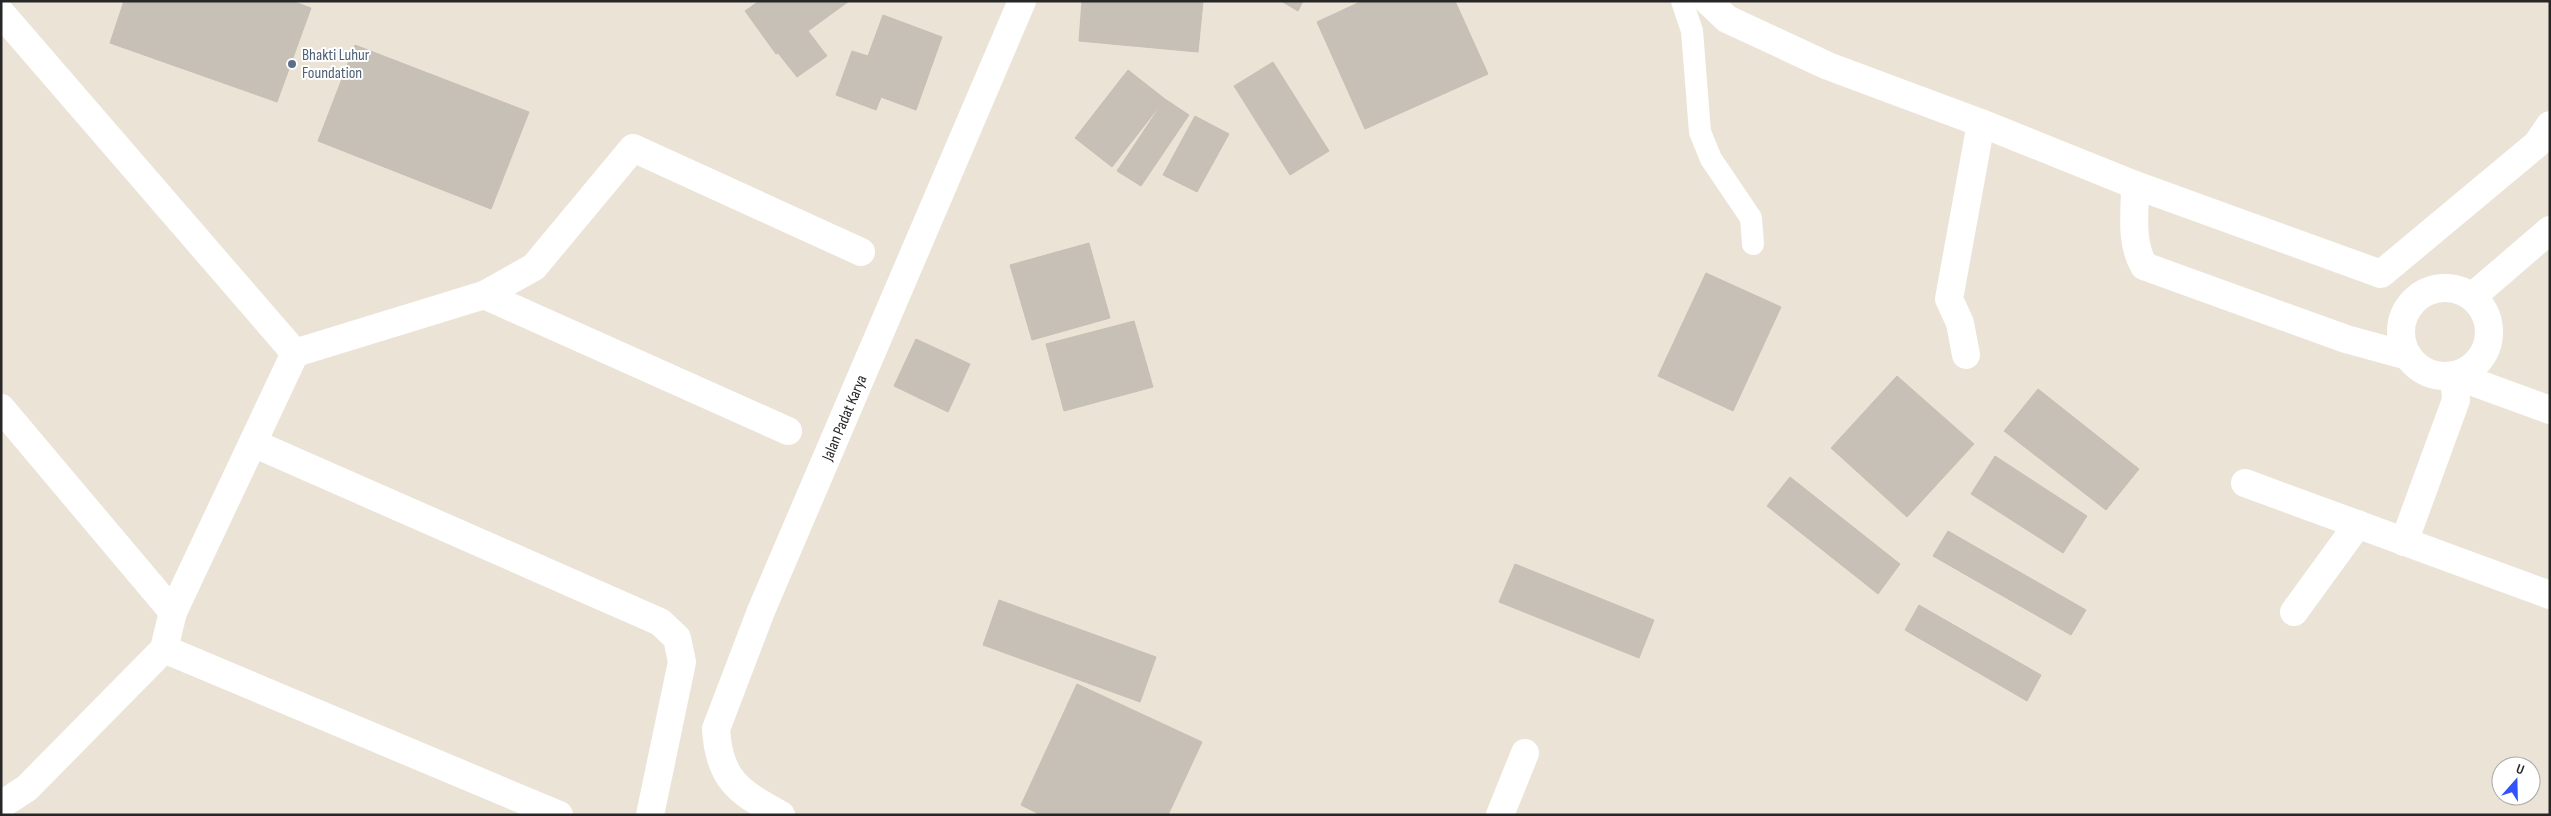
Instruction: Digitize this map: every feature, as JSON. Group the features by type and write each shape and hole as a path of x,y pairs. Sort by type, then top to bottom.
{"street":[{"name":"Jalan Padat Karya","path":"782,815 741,790 725,773 717,750 716,730 761,611 1022,1"},
{"path":"1708,1 1727,19 1828,66 1981,123 2135,185 2381,274 2421,294"},
{"path":"1,14 295,353"},
{"path":"1966,355 1960,323 1950,299 1981,123"},
{"path":"2381,274 2537,144 2550,125"},
{"path":"1,805 27,788 164,649 173,612 295,353 484,295 534,267 634,148 861,252"},
{"path":"2135,185 2134,241 2137,255 2144,266 2346,339 2408,356 2424,370 2439,376 2454,375 2469,369 2481,359 2488,346 2490,330 2486,315 2473,296 2452,287 2436,288 2421,294 2410,304 2402,317 2400,333 2408,356"},
{"path":"2473,296 2550,230"},
{"path":"484,295 788,431"},
{"path":"2454,375 2550,410"},
{"path":"2404,542 2456,400 2454,375"},
{"path":"1,408 173,612"},
{"path":"253,443 660,622 677,638 682,662 650,815"},
{"path":"2245,483 2550,595"},
{"path":"2294,612 2358,524"},
{"path":"164,649 559,815"},
{"path":"1500,815 1525,752"}],"lane":[{"path":"1682,1 1692,32 1700,132 1712,159 1751,218 1753,244"}],"building":[{"path":"124,1 292,1 311,8 277,102 110,43"},
{"path":"759,1 849,1 808,31 827,56 797,77 778,53 776,54 745,11"},
{"path":"1082,1 1203,1 1198,52 1079,41"},
{"path":"1281,1 1303,1 1298,11"},
{"path":"1362,1 1455,1 1488,74 1365,129 1317,22"},
{"path":"883,15 942,37 916,110 881,97 876,110 836,95 852,51 868,56"},
{"path":"355,45 529,112 491,209 318,141"},
{"path":"1273,62 1329,151 1290,175 1234,86"},
{"path":"1128,70 1165,99 1112,167 1075,138"},
{"path":"1165,99 1189,115 1141,186 1117,171"},
{"path":"1195,116 1229,134 1197,192 1163,175"},
{"path":"1089,243 1110,318 1032,340 1010,265"},
{"path":"1706,273 1781,307 1733,411 1658,376"},
{"path":"1134,321 1153,387 1064,411 1046,344"},
{"path":"916,339 970,364 948,412 894,386"},
{"path":"1897,376 1974,444 1907,517 1831,448"},
{"path":"2038,389 2139,469 2106,510 2004,431"},
{"path":"1995,456 2087,516 2063,553 1971,494"},
{"path":"1790,477 1900,564 1878,594 1767,506"},
{"path":"1948,531 2086,610 2071,635 1933,556"},
{"path":"1515,564 1654,620 1639,658 1499,602"},
{"path":"999,600 1156,657 1140,702 983,645"},
{"path":"1919,605 2041,675 2027,701 1905,630"},
{"path":"1077,684 1202,742 1168,815 1041,815 1021,805"}],"place":[{"name":"Bhakti Luhur Foundation","path":"292,64"}]}
